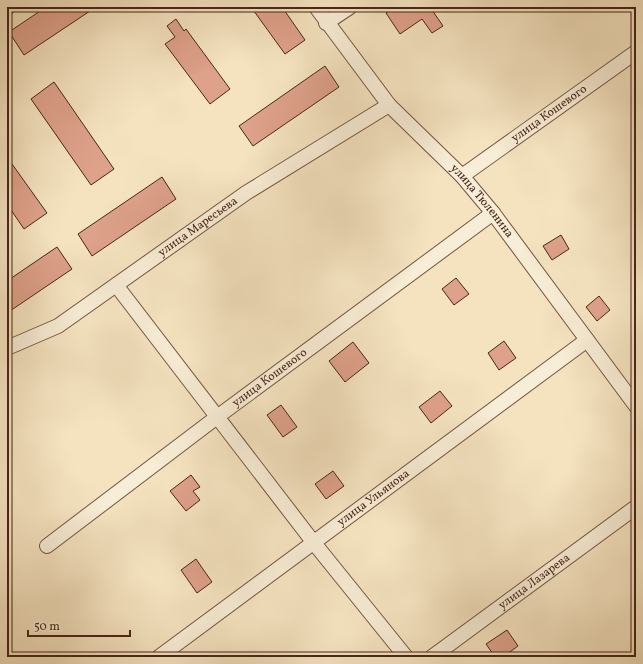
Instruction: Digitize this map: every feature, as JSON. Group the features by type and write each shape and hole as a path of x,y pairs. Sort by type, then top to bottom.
{"street":[{"name":"улица Тюленина","path":"316,7 326,23 389,105 462,176 493,213 636,406"},
{"path":"326,23 350,7"},
{"name":"улица Кошевого","path":"462,176 636,52"},
{"name":"улица Маресьева","path":"7,348 58,326 246,193 389,105"},
{"name":"улица Кошевого","path":"47,546 217,417 493,213"},
{"path":"116,285 314,543 406,657"},
{"name":"улица Ульянова","path":"159,657 587,340"},
{"name":"улица Лазарева","path":"432,657 636,507"}],"building":[{"path":"46,7 96,7 24,55 9,32"},
{"path":"251,7 282,7 305,40 285,54"},
{"path":"395,7 430,7 443,26 432,33 422,19 400,34 386,13"},
{"path":"176,19 184,31 186,29 230,89 210,104 165,44 175,37 167,26"},
{"path":"325,66 339,87 253,146 239,126"},
{"path":"54,82 114,169 91,185 31,99"},
{"path":"7,157 47,213 24,229 7,204"},
{"path":"162,177 176,199 92,256 78,234"},
{"path":"561,235 569,249 552,260 543,246"},
{"path":"57,247 72,269 7,313 7,281"},
{"path":"456,278 469,294 454,305 442,289"},
{"path":"599,296 610,310 597,321 586,307"},
{"path":"504,341 516,358 499,370 488,353"},
{"path":"353,342 369,363 345,382 329,361"},
{"path":"440,391 452,406 431,423 419,407"},
{"path":"281,405 297,427 283,437 267,415"},
{"path":"333,471 344,486 326,499 315,484"},
{"path":"191,475 200,487 193,491 200,500 186,511 170,491"},
{"path":"196,559 212,582 197,593 181,570"},
{"path":"507,630 518,646 503,657 495,657 486,644"}]}
